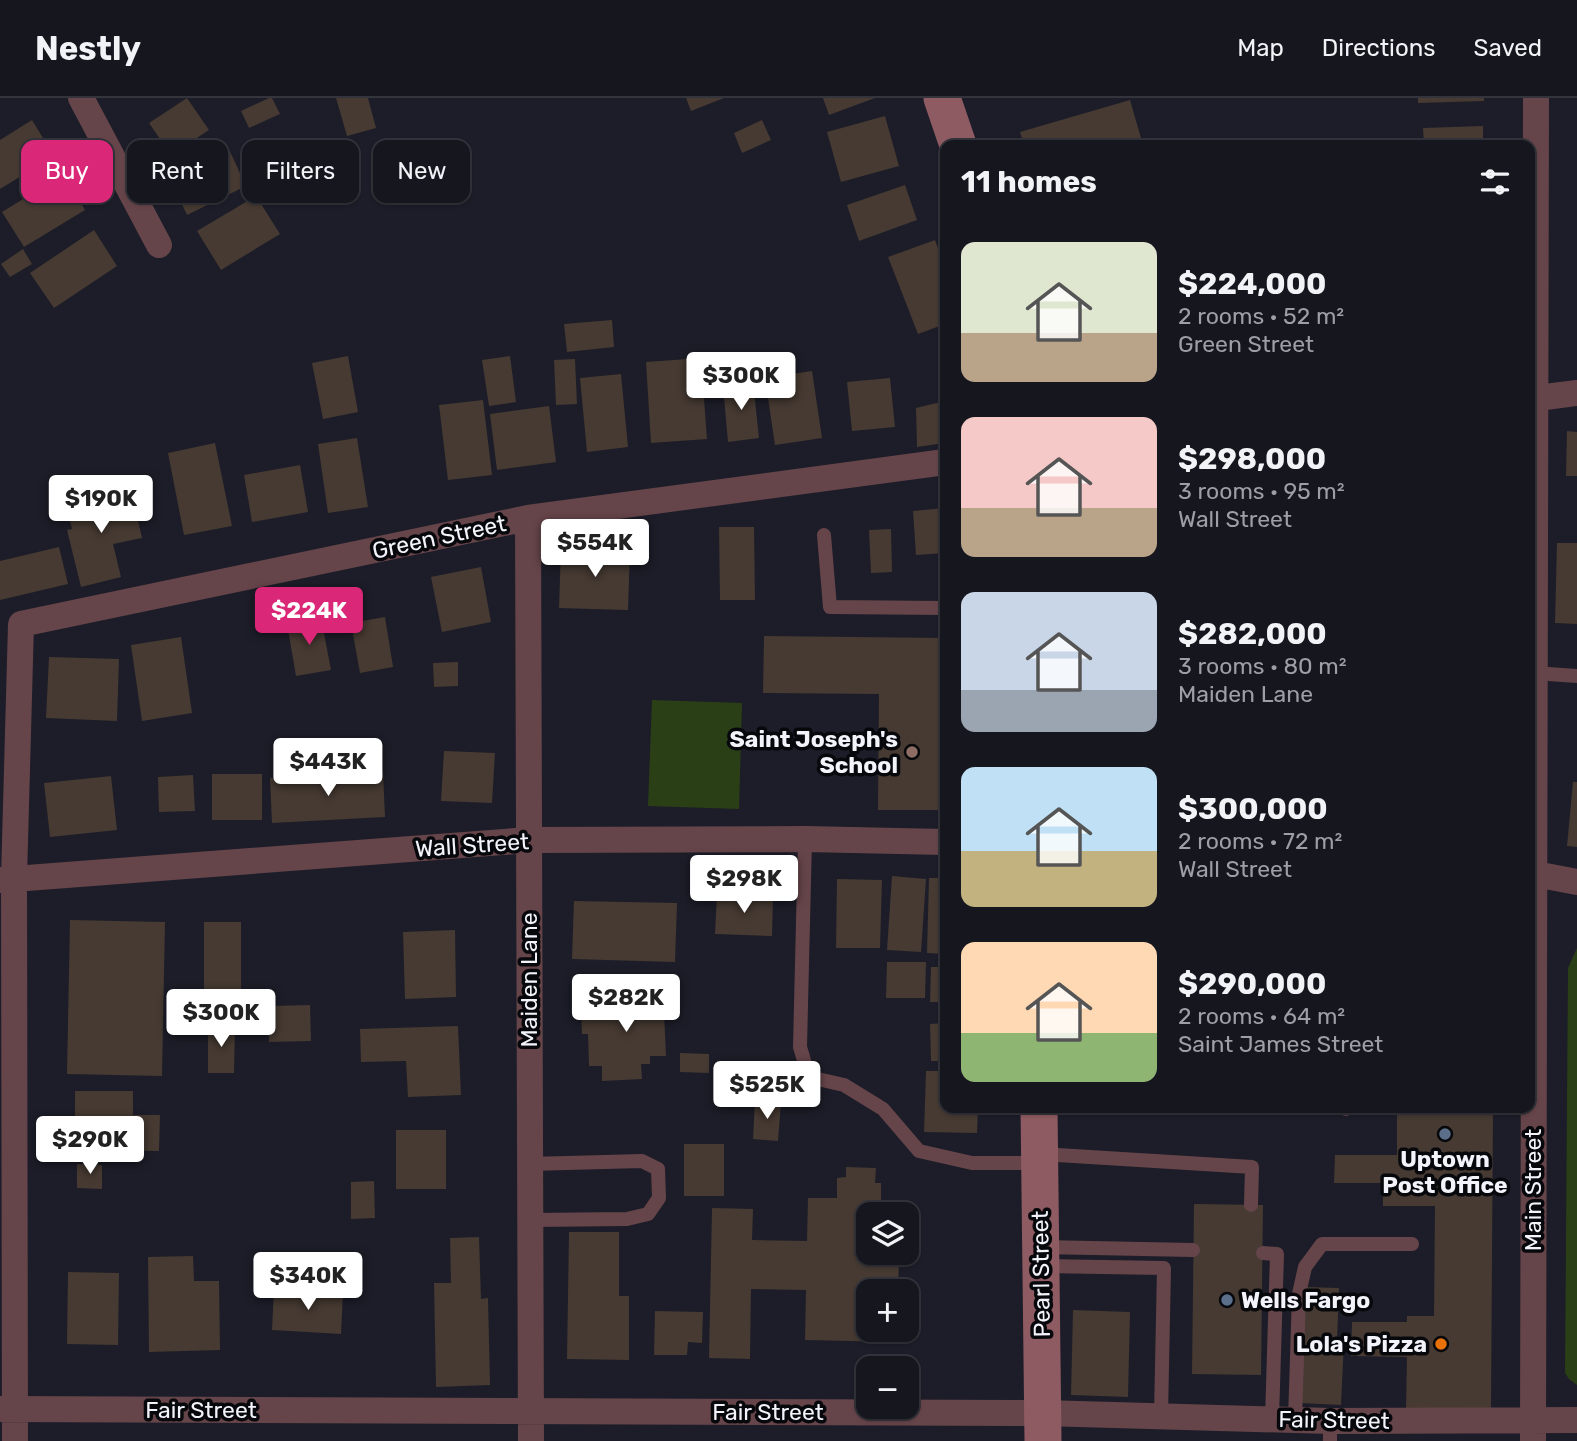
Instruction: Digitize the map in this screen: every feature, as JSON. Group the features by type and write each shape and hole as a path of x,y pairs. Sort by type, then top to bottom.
{"main road":[{"path":"942,98 956,140"},
{"name":"Pearl Street","path":"1039,1113 1043,1427"}],"street":[{"path":"81,98 159,245"},
{"name":"Main Street","path":"1535,173 1536,98"},
{"path":"1535,399 1577,393"},
{"name":"Green Street","path":"7,879 21,624 528,518 940,463"},
{"name":"Maiden Lane","path":"528,518 531,1441"},
{"name":"Wall Street","path":"7,879 529,840 805,839 940,842"},
{"path":"1535,875 1577,882"},
{"path":"7,879 8,1409 15,1441"},
{"name":"Main Street","path":"1531,1113 1533,1430"},
{"name":"Fair Street","path":"8,1409 531,1412 1043,1427 1161,1416 1283,1420 1330,1431 1533,1430 1577,1420"}],"lane":[{"path":"824,535 830,607 940,608"},
{"path":"1535,673 1577,676"},
{"path":"805,839 800,1047 809,1077 844,1085 883,1109 919,1151 972,1163 1040,1158 1252,1167 1251,1205"},
{"path":"529,1164 642,1161 658,1169 659,1198 648,1214 627,1219 531,1220"},
{"path":"1283,1420 1305,1267 1322,1244 1412,1244"},
{"path":"1041,1257 1193,1250"},
{"path":"1262,1253 1277,1254 1283,1420"},
{"path":"1041,1257 1164,1268 1161,1416"}],"green space":[{"path":"652,700 742,703 739,809 648,806"},
{"path":"1577,948 1577,1385 1565,1373 1568,968"}],"building":[{"path":"187,98 209,130 194,140 161,140 149,123"},
{"path":"272,98 280,114 249,128 241,111"},
{"path":"336,98 368,98 376,128 347,136"},
{"path":"686,98 724,98 691,111"},
{"path":"823,98 875,98 829,115"},
{"path":"1418,98 1484,98 1484,101 1418,103"},
{"path":"1130,100 1142,140 1022,140 1020,132"},
{"path":"885,116 899,166 841,182 827,132"},
{"path":"32,120 44,140 21,140 21,176 0,189 0,140"},
{"path":"762,120 771,140 742,153 734,133"},
{"path":"1483,126 1483,140 1424,140 1423,128"},
{"path":"228,147 242,177 242,188 228,195"},
{"path":"905,185 917,220 859,241 847,205"},
{"path":"21,200 21,203 81,203 85,210 24,247 2,212"},
{"path":"181,203 211,203 187,215"},
{"path":"244,203 260,203 280,234 221,270 197,231"},
{"path":"94,230 117,266 54,308 30,273"},
{"path":"935,240 940,254 940,326 918,334 888,257"},
{"path":"23,249 32,264 10,277 1,264"},
{"path":"612,320 614,347 567,352 564,324"},
{"path":"348,356 358,412 323,419 312,363"},
{"path":"510,356 516,402 489,406 482,360"},
{"path":"701,358 707,439 651,443 646,362"},
{"path":"575,359 577,404 556,405 554,360"},
{"path":"812,371 822,438 775,445 765,378"},
{"path":"621,374 628,447 587,452 580,378"},
{"path":"890,378 895,427 852,431 847,382"},
{"path":"753,382 759,438 728,442 723,386"},
{"path":"483,400 492,475 448,480 439,405"},
{"path":"940,402 940,444 917,447 916,408"},
{"path":"549,406 556,462 497,470 490,414"},
{"path":"1567,431 1577,432 1577,476 1566,476"},
{"path":"357,438 368,507 328,513 318,444"},
{"path":"215,443 232,526 184,535 168,453"},
{"path":"300,465 308,512 252,522 244,475"},
{"path":"131,490 142,538 113,544 121,577 81,587 67,530 72,529 66,505"},
{"path":"940,508 940,553 916,555 913,511"},
{"path":"719,527 754,527 755,600 720,600"},
{"path":"891,529 892,572 871,573 869,530"},
{"path":"1557,543 1577,543 1577,624 1555,623"},
{"path":"59,547 68,584 0,600 0,561"},
{"path":"561,549 630,550 628,610 559,608"},
{"path":"481,567 491,622 442,632 431,577"},
{"path":"321,617 331,670 296,676 287,624"},
{"path":"385,617 393,667 360,673 351,623"},
{"name":"Saint Joseph's School","path":"764,636 940,638 940,810 878,810 879,694 763,693"},
{"path":"181,637 192,713 142,721 131,645"},
{"path":"49,657 119,659 117,721 46,718"},
{"path":"458,662 458,686 434,687 433,663"},
{"path":"444,751 495,753 492,803 441,801"},
{"path":"383,772 385,817 272,823 270,778"},
{"path":"212,774 262,774 262,820 212,820"},
{"path":"193,775 195,811 159,812 158,777"},
{"path":"111,776 117,830 50,837 44,783"},
{"path":"1573,782 1577,782 1577,847 1567,846"},
{"path":"892,876 926,879 921,952 887,950"},
{"path":"929,878 940,878 940,954 927,953"},
{"path":"837,879 882,880 880,948 836,948"},
{"path":"717,895 773,896 772,936 715,934"},
{"path":"574,901 677,903 675,962 572,959"},
{"path":"70,920 165,922 162,1076 67,1074"},
{"path":"204,922 241,922 241,1002 204,1002"},
{"path":"455,930 456,997 405,999 403,932"},
{"path":"887,962 926,962 925,998 886,998"},
{"path":"931,967 940,967 940,1002 930,1002"},
{"path":"663,991 666,1056 650,1056 650,1064 641,1064 642,1079 602,1081 602,1066 589,1066 588,1034 582,1034 581,1011 605,1011 604,993"},
{"path":"310,1005 311,1041 269,1042 269,1006"},
{"path":"940,1023 940,1061 931,1061 930,1024"},
{"path":"208,1025 235,1025 234,1073 208,1073"},
{"path":"458,1026 461,1095 408,1097 406,1061 361,1062 360,1029"},
{"path":"680,1053 709,1054 709,1073 680,1072"},
{"path":"926,1071 940,1071 940,1113 978,1113 977,1133 924,1132"},
{"path":"75,1091 133,1091 133,1115 160,1115 159,1151 91,1150 92,1133 75,1132"},
{"path":"755,1101 781,1102 778,1141 753,1139"},
{"path":"1397,1113 1493,1113 1491,1410 1406,1409 1407,1357 1351,1356 1352,1322 1407,1322 1407,1316 1434,1316 1435,1206 1383,1206 1383,1183 1334,1183 1335,1155 1397,1155"},
{"path":"396,1130 446,1130 446,1189 396,1189"},
{"path":"684,1144 724,1144 724,1196 684,1196"},
{"path":"77,1164 102,1165 102,1189 77,1188"},
{"path":"846,1167 876,1168 875,1183 881,1183 881,1202 856,1202 856,1265 899,1265 898,1279 856,1279 856,1341 805,1340 806,1290 751,1289 750,1359 709,1358 712,1208 753,1209 752,1240 807,1241 808,1198 837,1198 837,1178 846,1177"},
{"path":"374,1181 375,1218 351,1219 351,1182"},
{"name":"Wells Fargo","path":"1194,1204 1263,1205 1261,1375 1192,1374"},
{"path":"569,1232 619,1232 619,1296 629,1296 629,1360 567,1359"},
{"path":"479,1237 481,1299 488,1298 490,1385 436,1387 434,1283 451,1283 450,1238"},
{"path":"193,1256 194,1281 219,1281 220,1350 149,1352 148,1257"},
{"path":"68,1272 119,1273 118,1345 67,1344"},
{"path":"1305,1287 1339,1288 1337,1341 1344,1341 1341,1405 1300,1403"},
{"path":"274,1289 343,1293 341,1334 272,1330"},
{"path":"1073,1310 1130,1312 1128,1397 1071,1395"},
{"path":"655,1311 703,1312 702,1343 688,1342 687,1355 654,1355"}],"place":[{"name":"Saint Joseph's School","path":"912,752"},
{"name":"Uptown Post Office","path":"1445,1134"},
{"name":"Wells Fargo","path":"1227,1300"},
{"name":"Lola's Pizza","path":"1441,1344"}]}
